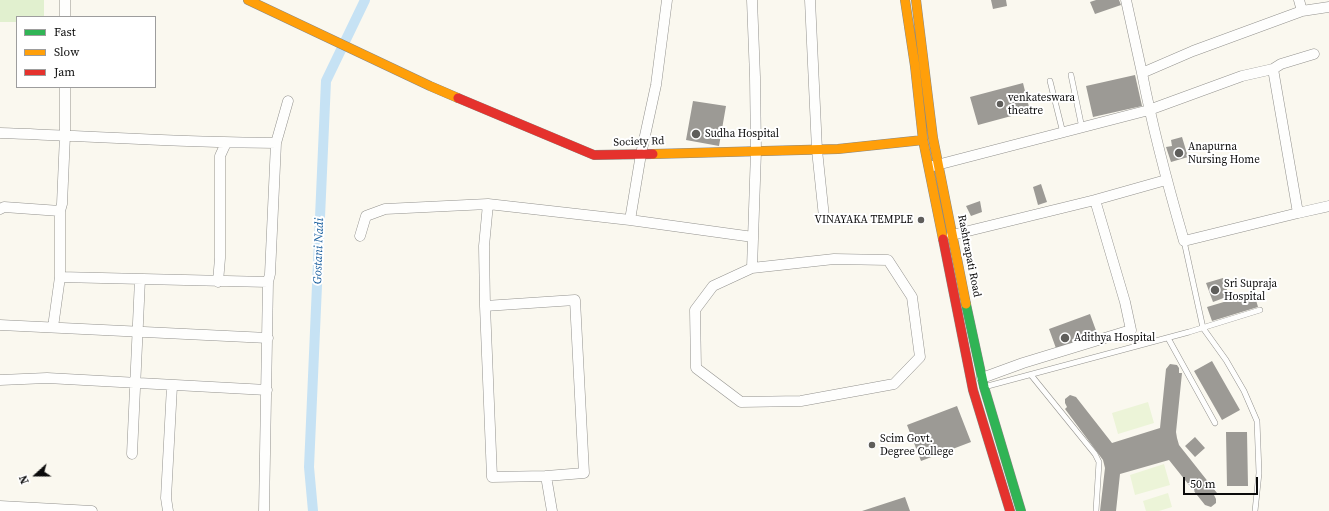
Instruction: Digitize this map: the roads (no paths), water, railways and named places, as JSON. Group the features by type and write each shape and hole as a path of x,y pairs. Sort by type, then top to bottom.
{"street":[{"path":"65,0 65,16"},
{"name":"Society Rd","path":"248,0 430,86 594,155 817,150 923,140"},
{"path":"630,220 641,154 656,85 667,0"},
{"path":"752,0 756,151 752,268"},
{"path":"810,0 817,150 824,217"},
{"name":"Rashtrapati Road","path":"905,0 915,66 923,140 933,166 952,235 983,383 1021,511"},
{"name":"Rashtrapati Road","path":"916,0 933,138 933,166 973,390 1010,511"},
{"path":"1126,0 1149,110 1166,180 1184,241 1329,206"},
{"path":"1299,0 1302,11"},
{"path":"1142,73 1193,51 1302,11 1329,7"},
{"path":"933,166 1149,110 1242,76 1273,69 1281,64 1314,54"},
{"path":"1273,69 1298,213"},
{"path":"53,327 60,277 60,211 62,204 65,135 65,88"},
{"path":"264,511 268,282 270,274 276,143 288,101"},
{"path":"0,133 226,143 276,143"},
{"path":"218,282 220,258 220,156 226,143"},
{"path":"952,235 1095,200 1166,180"},
{"path":"983,383 1023,363 1131,330 1125,302 1095,200"},
{"path":"360,236 366,216 385,209 488,204 630,220 753,237"},
{"path":"485,306 575,300 584,473 546,476 492,477 485,306 484,246 488,204"},
{"path":"0,209 4,207 60,211"},
{"path":"834,259 888,260 912,297 920,357 894,384 801,401 742,402 696,368 695,310 713,286 752,268 834,259"},
{"path":"60,277 218,282 268,282"},
{"path":"132,454 134,382 140,279"},
{"path":"0,325 268,338"},
{"path":"0,380 47,378 266,390"},
{"path":"168,511 166,498 172,386"},
{"path":"546,476 552,511"},
{"path":"0,506 92,511"}],"lane":[{"path":"1070,75 1082,128"},
{"path":"1050,81 1063,132"},
{"path":"1184,241 1203,328 1226,360 1244,391 1256,421 1259,473 1255,511"},
{"path":"973,390 983,383 1031,375 1168,338 1260,310"},
{"path":"1168,338 1215,423"},
{"path":"1031,375 1095,454 1099,462 1096,511"}],"waterway":[{"name":"Gostani Nadi","path":"313,511 309,467 326,81 365,0"}],"place":[{"name":"venkateswara theatre","path":"1000,104"},
{"name":"Sudha Hospital","path":"696,134"},
{"name":"Anapurna Nursing Home","path":"1179,153"},
{"name":"VINAYAKA TEMPLE","path":"921,220"},
{"name":"Sri Supraja Hospital","path":"1215,290"},
{"name":"Adithya Hospital","path":"1065,338"},
{"name":"Scim Govt. Degree College","path":"872,445"}]}
